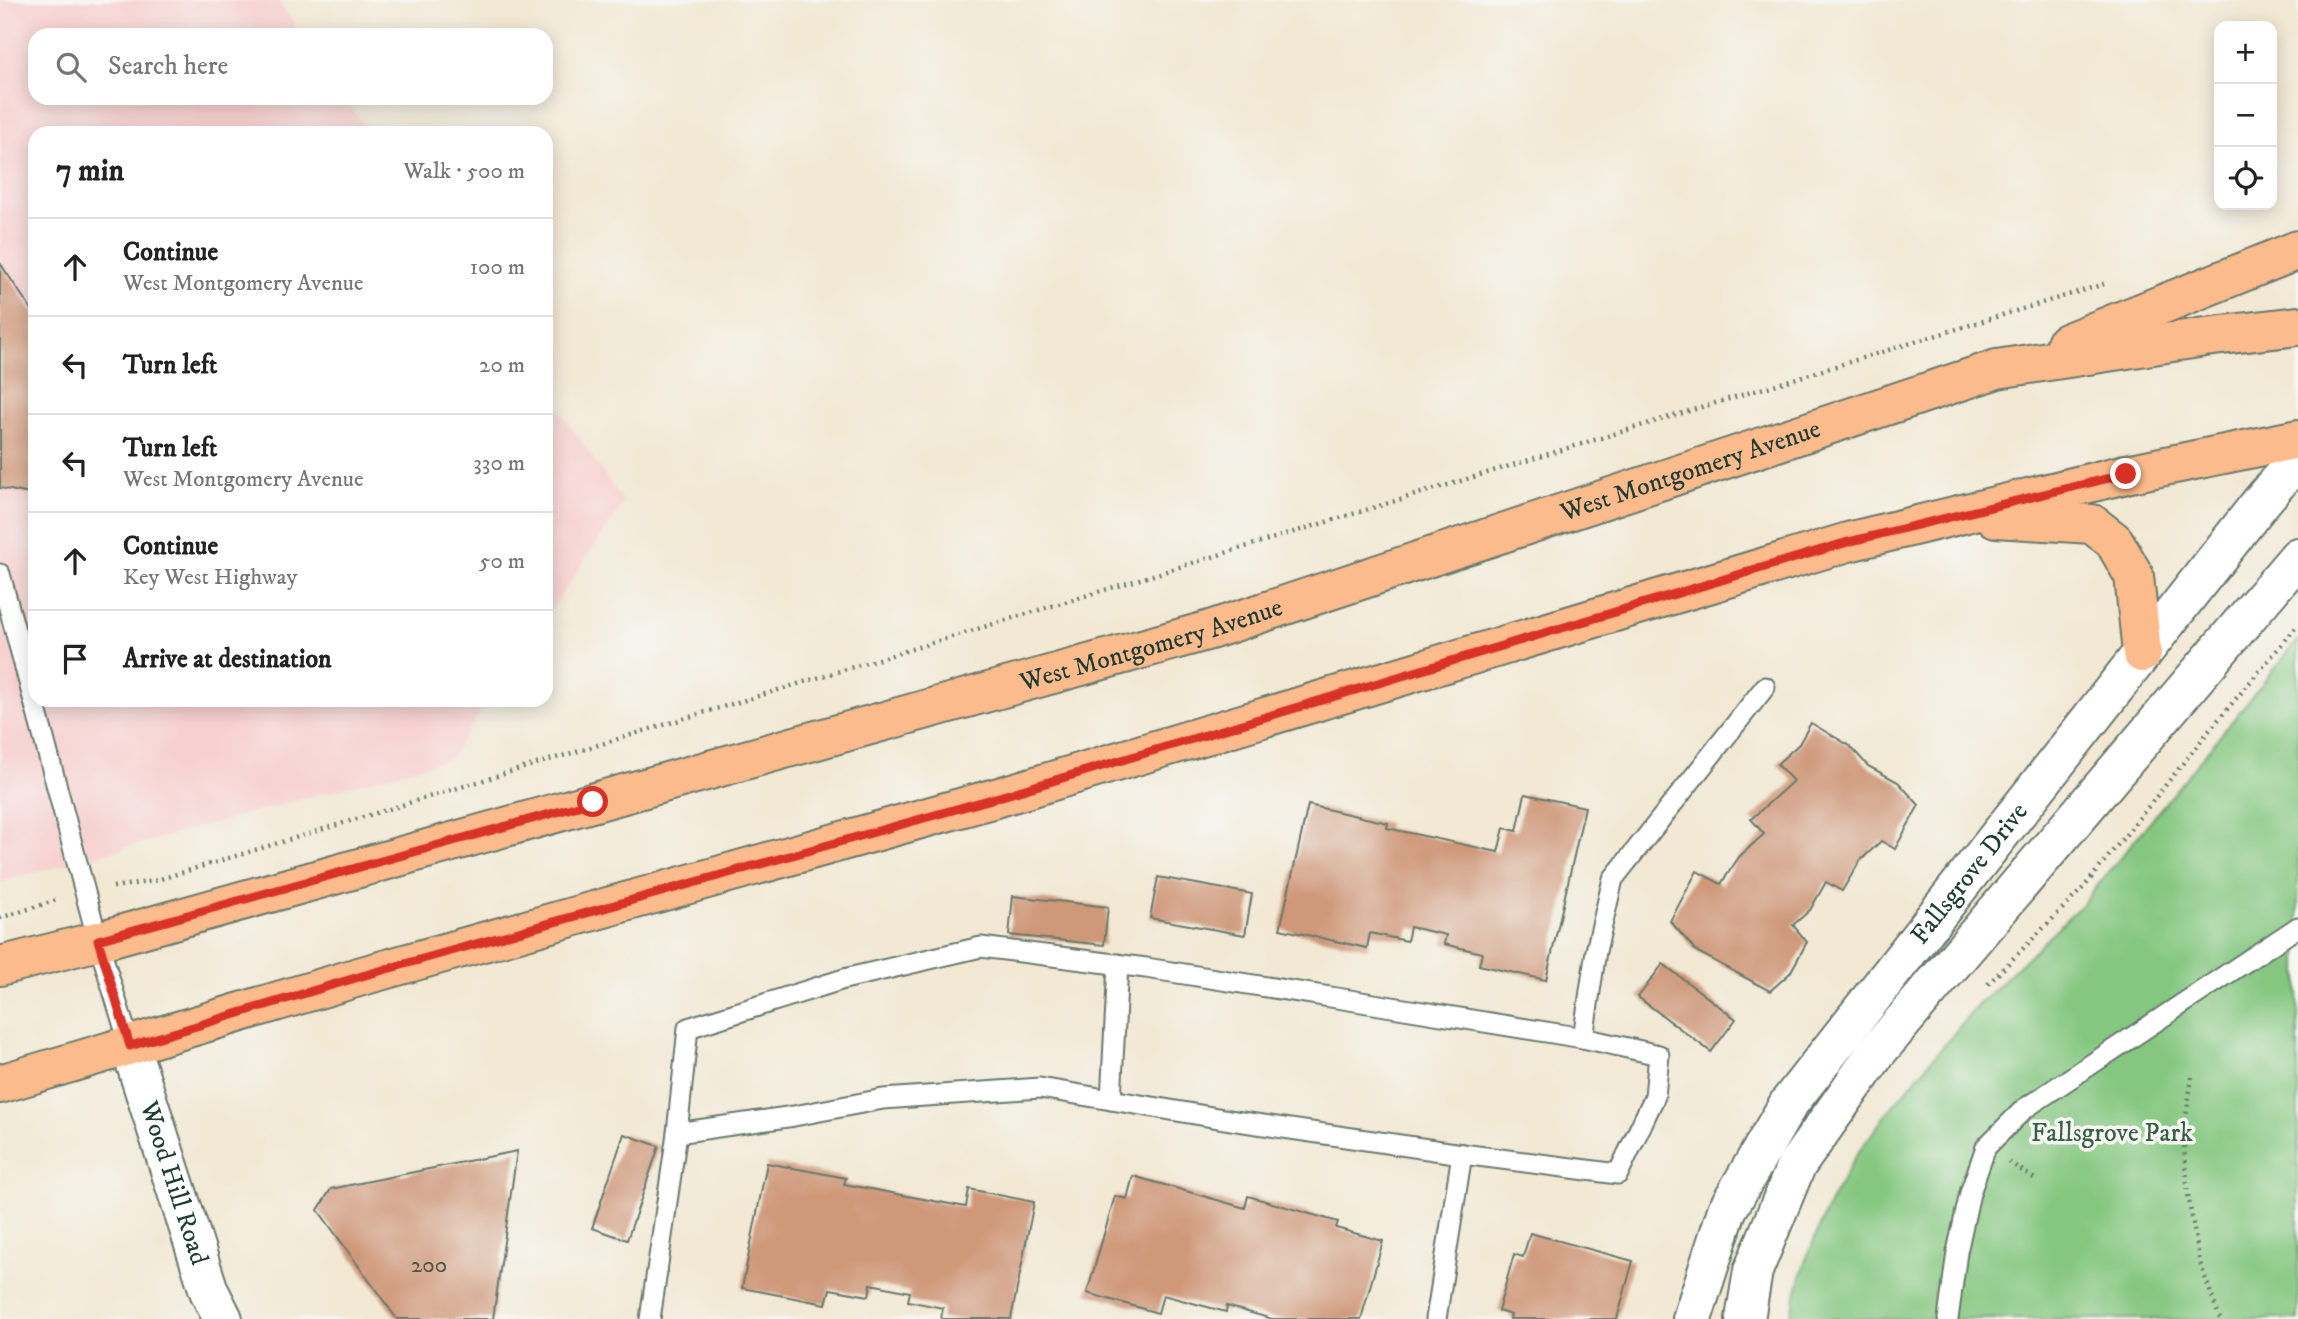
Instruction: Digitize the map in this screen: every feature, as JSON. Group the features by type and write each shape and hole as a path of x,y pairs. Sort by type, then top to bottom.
{"main road":[{"path":"1997,369 2298,250"},
{"name":"West Montgomery Avenue","path":"0,966 1210,630 1997,369 2205,337 2298,326"},
{"path":"0,1084 375,972 999,797 1848,542 2126,474 2298,439"},
{"path":"1955,516 2092,524 2114,541 2134,576 2142,653"}],"street":[{"name":"Fallsgrove Drive","path":"1692,1319 1727,1210 1789,1103 2026,798 2260,502 2298,458"},
{"name":"Fallsgrove Drive","path":"1745,1319 1753,1271 1796,1166 1876,1053 2298,557"},
{"name":"Wood Hill Road","path":"130,1046 209,1291 223,1319"}],"lane":[{"path":"0,574 28,678"},
{"path":"1583,1038 1596,951 1614,879 1765,687"},
{"path":"36,707 98,940 130,1046"},
{"path":"1948,1319 1969,1192 1986,1147 2024,1109 2298,927"},
{"path":"650,1319 677,1133 688,1028 844,979 981,947 1118,964 1583,1038 1659,1055 1655,1096 1618,1174 1236,1121 1040,1088 896,1098 677,1133"},
{"path":"1111,1100 1118,964"},
{"path":"1436,1319 1462,1154"}],"path":[{"path":"0,918 85,891 154,881 2107,283"},
{"path":"1979,992 2084,887 2298,625"},
{"path":"2192,1077 2183,1136 2188,1195 2200,1263 2220,1319"}],"shaded area":[{"path":"0,0 278,0 297,28 28,28 28,105 350,105 364,126 28,126 28,707 484,707 449,759 0,882"},
{"path":"553,400 624,503 553,607"}],"green space":[{"name":"Fallsgrove Park","path":"2298,640 2298,1319 1789,1319 1805,1262 1829,1204 1855,1157 1886,1114 1977,1006 2085,901"}],"building":[{"path":"0,263 28,305 28,494 0,488"},
{"path":"1811,723 1850,746 1868,766 1898,782 1919,805 1895,849 1881,841 1860,861 1842,891 1826,882 1810,910 1793,925 1807,942 1790,973 1770,991 1696,951 1670,921 1697,871 1721,884 1739,857 1764,834 1751,819 1793,781 1777,764 1799,744"},
{"path":"1525,794 1585,807 1546,980 1479,965 1482,953 1444,944 1446,935 1410,927 1407,941 1370,933 1367,948 1280,929 1308,805 1388,823 1387,828 1498,852 1504,828 1517,831"},
{"path":"1158,877 1252,894 1245,935 1150,918"},
{"path":"1013,896 1108,907 1104,945 1009,935"},
{"path":"1663,964 1736,1019 1711,1052 1638,997"},
{"path":"624,1134 659,1146 627,1240 592,1228"},
{"path":"517,1151 493,1319 397,1319 318,1210 331,1189"},
{"path":"767,1163 846,1178 844,1184 966,1207 969,1189 1034,1202 1011,1319 941,1319 943,1308 908,1301 910,1292 871,1284 869,1296 830,1289 826,1304 742,1288"},
{"path":"1133,1176 1245,1208 1248,1196 1338,1222 1336,1228 1383,1241 1361,1319 1272,1319 1227,1306 1226,1312 1163,1295 1158,1313 1087,1293 1115,1196 1127,1199"},
{"path":"1530,1233 1633,1261 1617,1319 1510,1319 1511,1315 1498,1311 1514,1254 1523,1257"}],"route":[{"path":"593,802 98,940 130,1046 362,976 999,797 1848,542 2126,474"}]}
